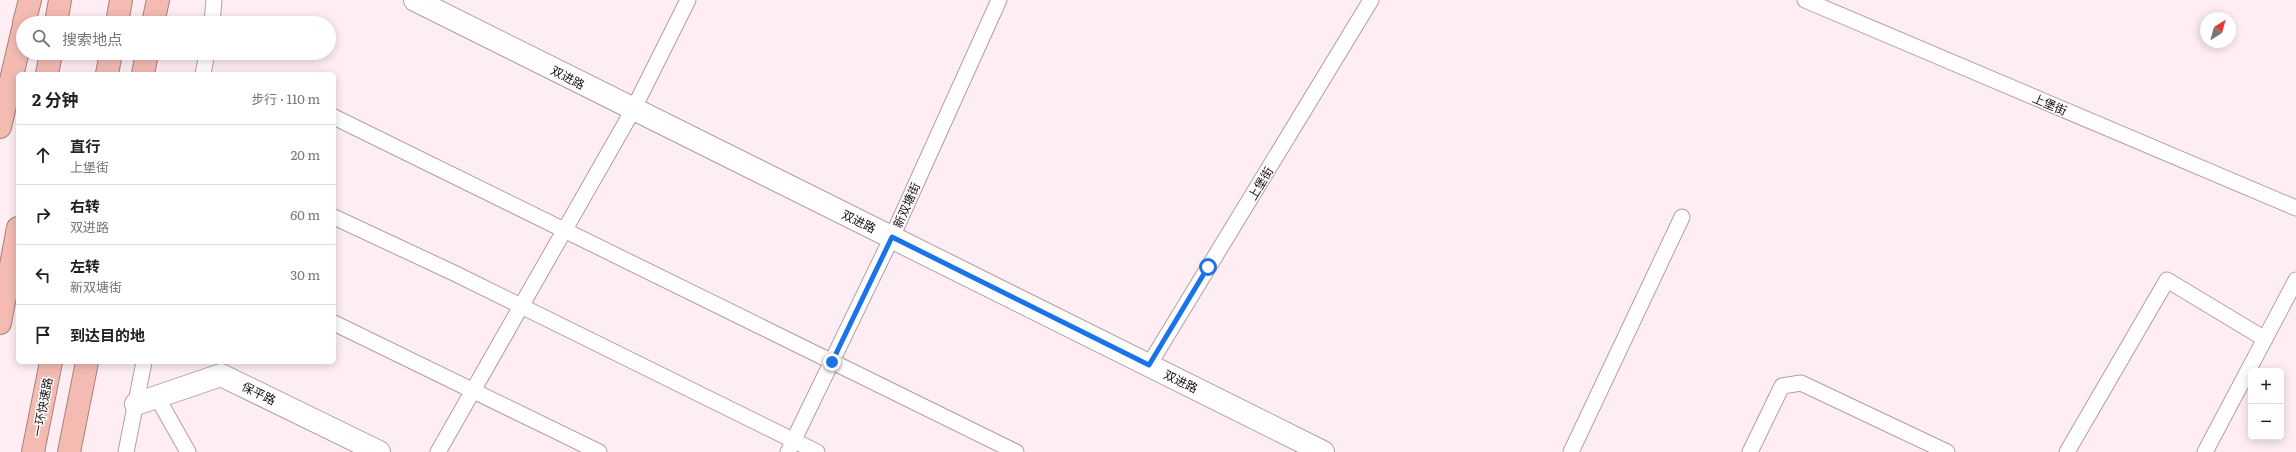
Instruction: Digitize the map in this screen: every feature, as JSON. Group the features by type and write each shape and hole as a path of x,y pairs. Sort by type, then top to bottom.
{"highway":[{"path":"26,16 30,0"},
{"path":"57,16 60,0"},
{"path":"118,16 121,0"},
{"path":"155,16 158,0"},
{"path":"0,127 16,59"},
{"path":"107,72 110,60"},
{"path":"143,72 146,60"},
{"path":"0,323 16,239"},
{"name":"一环快速路","path":"33,452 51,364"},
{"path":"69,452 87,364"}],"street":[{"name":"双进路","path":"415,0 633,110 892,237 1323,452"},
{"name":"保平路","path":"136,404 157,397 224,368 379,452"}],"lane":[{"path":"213,16 214,0"},
{"path":"438,452 564,228 633,110 688,0"},
{"name":"新双塘街","path":"791,446 892,237 999,0"},
{"name":"上堡街","path":"1149,365 1371,0"},
{"name":"上堡街","path":"1805,0 2296,208"},
{"path":"203,72 206,60"},
{"path":"336,118 564,228 1016,452"},
{"path":"1571,452 1682,217"},
{"path":"336,218 520,306 791,446 818,452"},
{"path":"2066,452 2167,280 2265,339"},
{"path":"2205,452 2296,280"},
{"path":"336,324 599,452"},
{"path":"126,452 144,364"},
{"path":"1750,452 1782,386 1801,383 1947,452"},
{"path":"157,397 188,452"}],"route":[{"path":"832,362 892,237 1149,365 1208,267"}]}
